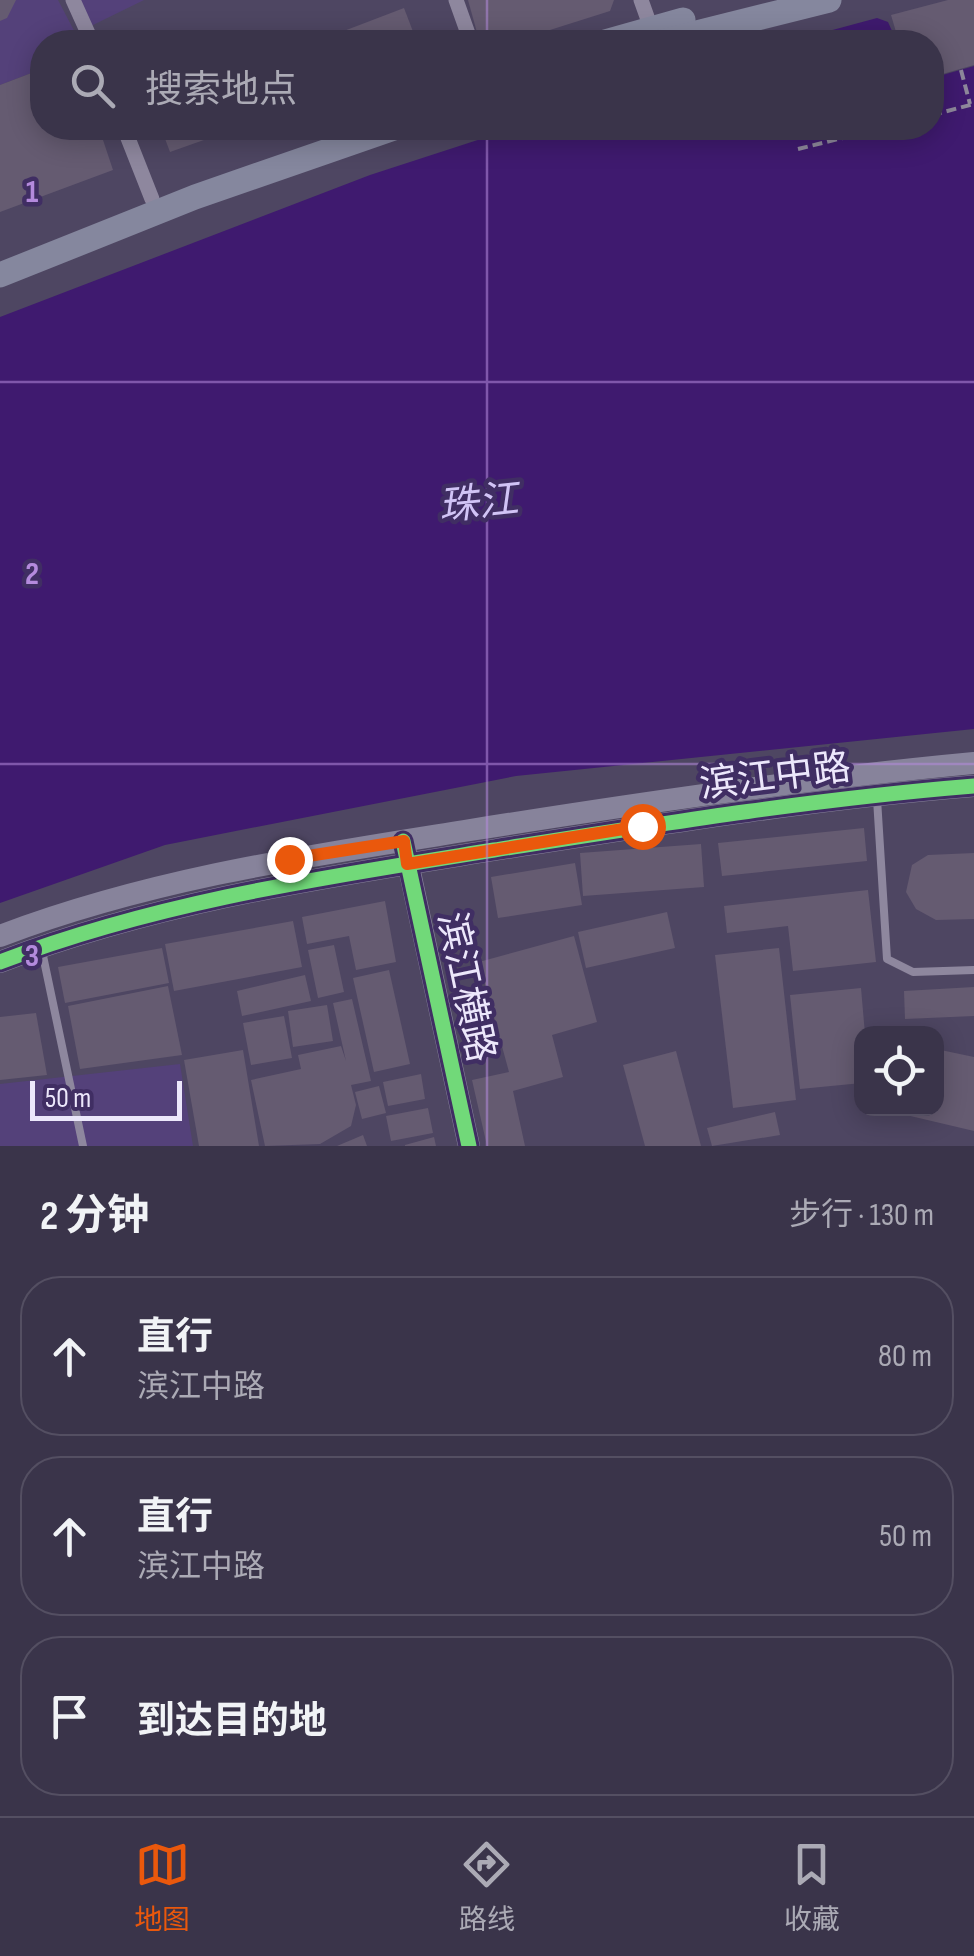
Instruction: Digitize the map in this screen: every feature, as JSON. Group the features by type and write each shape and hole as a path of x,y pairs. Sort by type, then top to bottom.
{"main road":[{"path":"671,30 761,0"},
{"path":"681,30 828,0"},
{"path":"0,260 152,199 317,140"},
{"path":"0,275 208,192 359,140"},
{"name":"滨江中路","path":"0,962 42,946 204,900 405,852 759,787 974,763"},
{"name":"滨江中路","path":"0,936 205,875 974,786"},
{"name":"滨江横路","path":"405,852 469,1146"}],"street":[{"path":"73,0 87,30"},
{"path":"456,0 467,30"},
{"path":"642,0 654,30"},
{"path":"129,140 152,199"}],"lane":[{"path":"876,795 887,959 914,972 974,970"},
{"path":"42,946 83,1146"}],"path":[{"path":"944,112 972,105 961,70"},
{"path":"798,149 835,140"}],"shaded area":[{"path":"0,0 58,0 74,30 30,30 30,74 0,85"},
{"path":"79,0 144,0 91,26"},
{"path":"180,1064 193,1146 0,1146 0,1084"}],"water":[{"path":"877,18 888,22 892,30 832,30"},
{"name":"珠江","path":"974,66 974,729 516,776 165,845 0,903 0,317 370,175 478,140 944,140 944,75"}],"building":[{"path":"0,0 16,0 7,18 0,21"},
{"path":"468,0 614,0 610,11 550,30 476,30"},
{"path":"948,0 974,0 974,65 944,74 944,30 895,30 891,15"},
{"path":"404,8 412,30 346,30"},
{"path":"30,74 30,140 103,140 113,170 0,212 0,85"},
{"path":"166,140 204,140 170,152"},
{"path":"864,828 867,861 722,876 718,843"},
{"path":"701,844 704,887 583,896 580,853"},
{"path":"974,853 974,919 936,920 916,909 906,892 912,865 928,855"},
{"path":"575,863 582,905 498,918 491,877"},
{"path":"868,890 876,962 793,971 788,926 727,933 724,906"},
{"path":"385,901 396,962 356,970 349,936 307,944 302,917"},
{"path":"667,912 675,948 586,968 578,932"},
{"path":"293,921 302,967 174,991 165,944"},
{"path":"574,936 597,1022 552,1035 563,1077 513,1091 525,1146 487,1146 472,1080 509,1072 479,962"},
{"path":"334,945 344,992 318,998 308,950"},
{"path":"162,948 169,983 65,1003 58,967"},
{"path":"779,948 796,1100 733,1108 715,955"},
{"path":"389,970 410,1064 374,1072 353,978"},
{"path":"305,975 311,1001 242,1016 237,991"},
{"path":"168,986 182,1055 80,1069 68,1006"},
{"path":"974,987 974,1016 905,1019 904,991"},
{"path":"861,988 864,1026 854,1026 854,1084 800,1089 790,995"},
{"path":"352,999 371,1081 351,1085 356,1105 351,1126 320,1144 265,1146 251,1080 301,1069 298,1055 341,1046 346,1061 333,1003"},
{"path":"327,1005 333,1041 293,1047 288,1011"},
{"path":"36,1013 47,1075 0,1080 0,1017"},
{"path":"284,1016 292,1058 251,1065 243,1023"},
{"path":"243,1050 259,1146 199,1146 184,1060"},
{"path":"676,1051 701,1146 645,1146 623,1065"},
{"path":"944,1051 974,1057 974,1131 910,1116 944,1116"},
{"path":"421,1074 425,1099 388,1106 383,1082"},
{"path":"379,1086 386,1113 362,1119 355,1092"},
{"path":"428,1108 433,1133 391,1141 386,1116"},
{"path":"775,1112 780,1135 712,1146 707,1128"},
{"path":"363,1135 367,1146 337,1146"},
{"path":"434,1137 436,1146 405,1146 405,1145"}],"cycle path":[{"path":"0,962 121,923 306,881 733,814 974,786"},
{"path":"403,841 469,1146"}],"route":[{"path":"289,859 404,841 407,864 642,826"}]}
